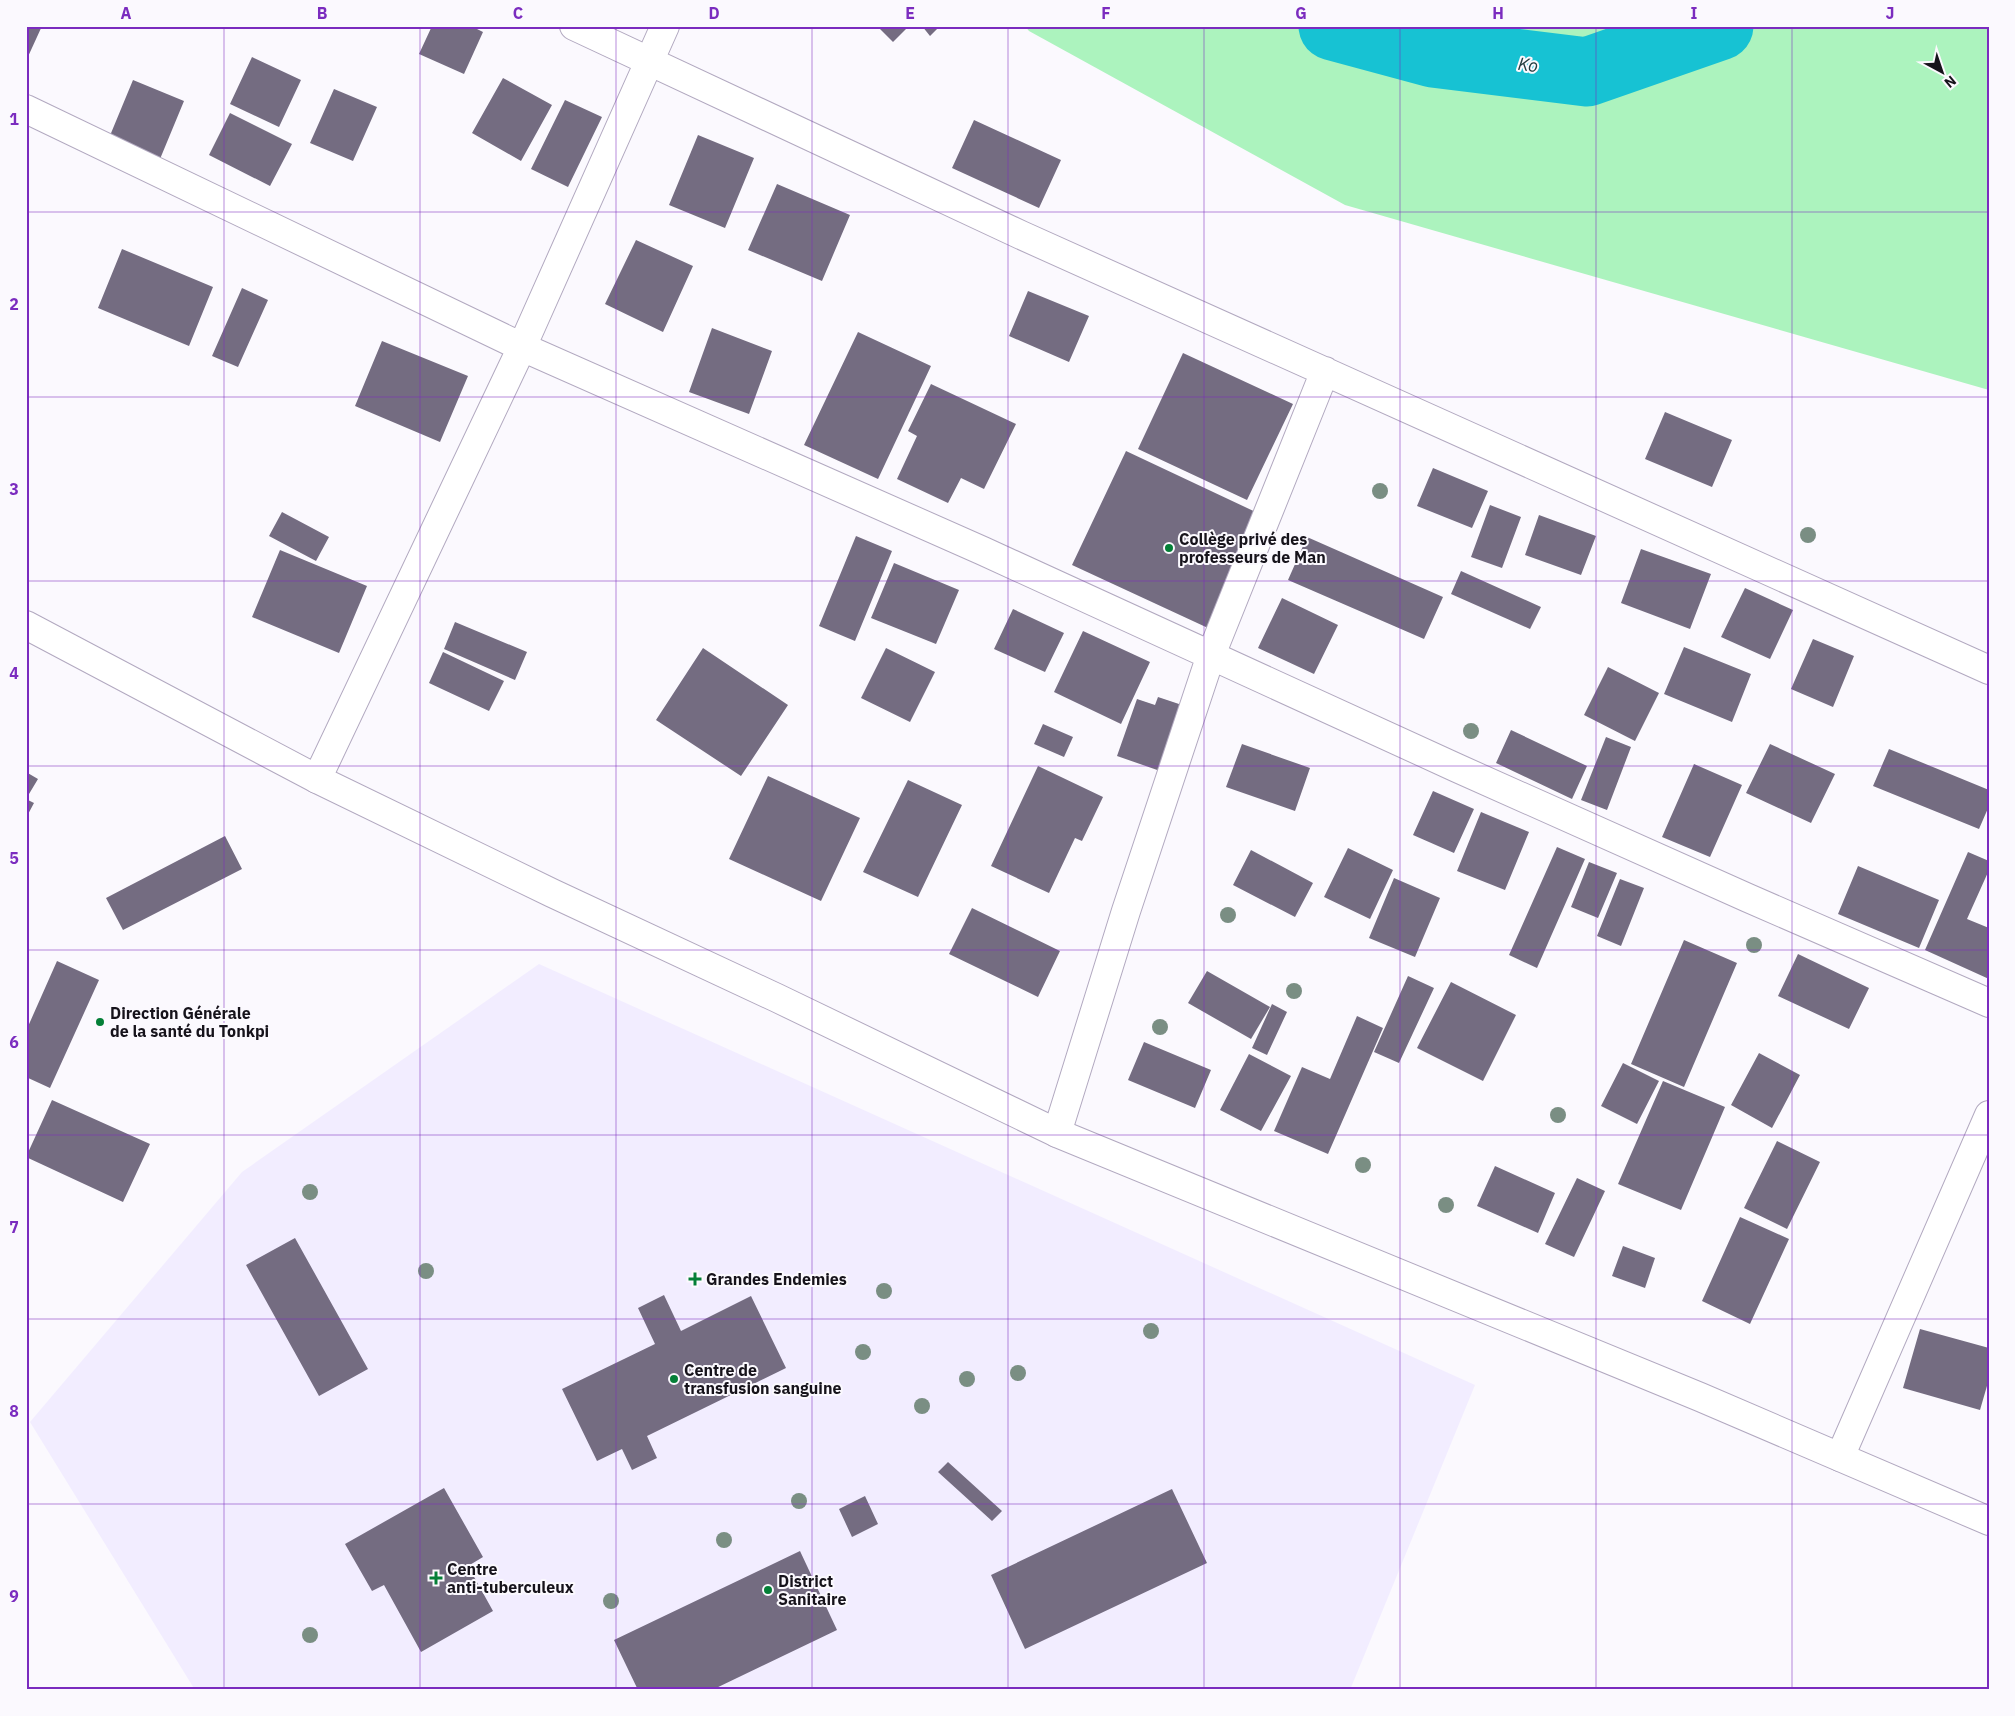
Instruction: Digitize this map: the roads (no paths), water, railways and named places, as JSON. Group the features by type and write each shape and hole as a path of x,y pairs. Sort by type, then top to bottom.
{"street":[{"path":"574,26 1021,235 1989,670"},
{"path":"317,780 522,347 648,60 665,26"},
{"path":"26,109 522,347 983,551 1720,886 1989,1002"},
{"path":"1057,1133 1126,911 1211,655 1325,371"},
{"path":"26,625 317,780 552,893 778,998 1057,1133 1700,1396 1989,1521"},
{"path":"1840,1457 1989,1115"}],"waterway":[{"name":"Ko","path":"1333,26 1433,53 1587,72 1719,26"}],"place":[{"name":"Collège privé des professeurs de Man","path":"1169,548"},
{"name":"Direction Générale de la santé du Tonkpi","path":"100,1022"},
{"name":"Grandes Endemies","path":"695,1279"},
{"name":"Centre de transfusion sanguine","path":"674,1379"},
{"name":"Centre anti-tuberculeux","path":"436,1578"},
{"name":"District Sanitaire","path":"768,1590"}]}
